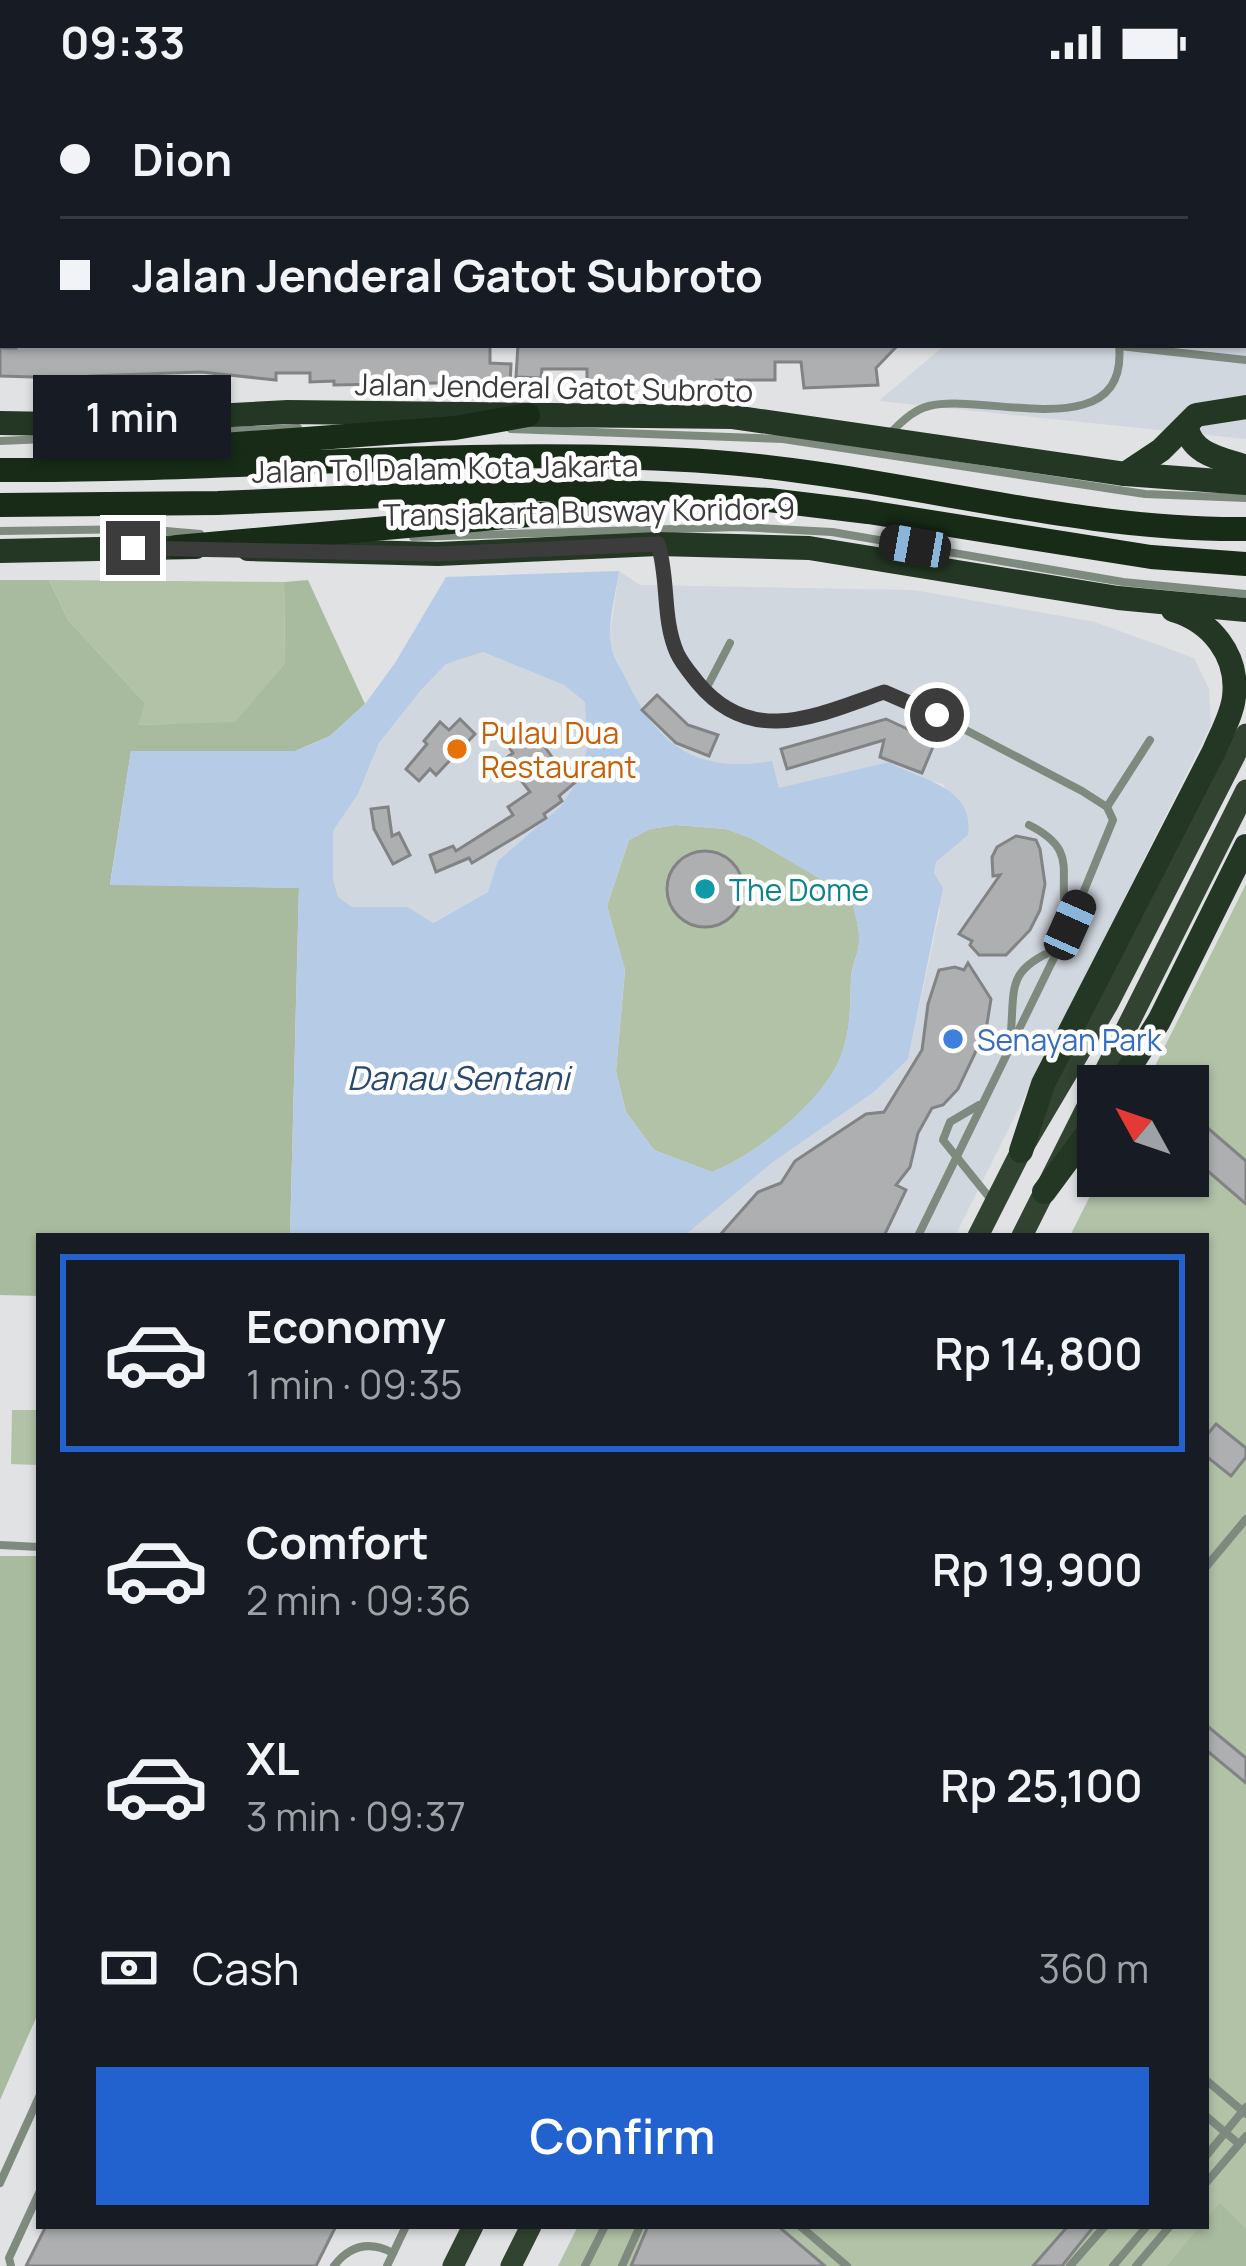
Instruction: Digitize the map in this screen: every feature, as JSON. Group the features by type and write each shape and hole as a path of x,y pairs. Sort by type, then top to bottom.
{"highway":[{"path":"1125,474 1187,428 1196,415 1246,407"},
{"name":"Jalan Jenderal Gatot Subroto","path":"0,423 287,412 733,417 1125,474 1246,483"},
{"path":"5,470 86,453 455,428 527,415"},
{"path":"1187,428 1188,438 1202,451 1246,467"},
{"name":"Jalan Tol Dalam Kota Jakarta","path":"5,470 624,457 812,472 1084,515 1246,529"},
{"name":"Jalan Tol Dalam Kota Jakarta","path":"0,506 218,503 551,489 668,494 769,500 1151,557 1246,564"},
{"path":"177,547 596,509 668,494"},
{"path":"0,551 177,547 438,554 658,544 809,548 1118,598 1246,610"},
{"path":"1021,1151 1042,1084 1214,751 1234,693 1233,670 1208,628 1186,614 1118,598"},
{"path":"1214,751 1226,738 1246,694"},
{"path":"1131,1065 1159,1022 1246,846"},
{"path":"1044,1192 1077,1147"}],"main road":[{"path":"979,1233 1021,1151 1108,1004 1246,734"},
{"path":"1024,1233 1246,790"},
{"path":"453,2266 471,2229"},
{"path":"512,2266 530,2229"}],"lane":[{"path":"884,438 911,414 930,405 1054,408 1090,403 1116,380 1121,368 1119,348"},
{"path":"1144,348 1246,360"},
{"path":"0,441 343,425 608,430 783,439 1145,494 1246,498"},
{"name":"Transjakarta Busway Koridor 9","path":"0,531 143,529 292,541 740,527 832,532 1123,582 1246,594"},
{"path":"658,544 676,651 725,710 772,723 799,721 884,692 899,695 1107,807 1114,826 919,1233"},
{"path":"705,691 730,643"},
{"path":"1107,807 1150,740"},
{"path":"1029,826 1055,840 1062,851 1062,905 1070,925"},
{"path":"1009,1049 1019,970 1029,960 1059,948"},
{"path":"983,1103 961,1113 943,1140 994,1203"},
{"path":"1209,1563 1246,1520"},
{"path":"0,1545 36,1546"},
{"path":"1209,2082 1245,2111 1209,2152"},
{"path":"0,2183 36,2104"},
{"path":"1209,2119 1243,2140 1209,2180"},
{"path":"11,2266 9,2258 36,2200"},
{"path":"387,2266 405,2229"},
{"path":"585,2266 604,2229"},
{"path":"622,2266 639,2229"},
{"path":"804,2229 848,2266"},
{"path":"1070,2266 1103,2229"},
{"path":"1113,2266 1144,2229"},
{"path":"1136,2266 1167,2229"},
{"path":"334,2266 347,2252 365,2246 393,2253"}],"shaded area":[{"path":"941,348 1246,348 1246,439 879,401"},
{"path":"619,571 640,585 914,590 1095,622 1194,658 1209,689 1211,725 957,1233 688,1233 773,1162 874,1092 908,1059 940,910 936,862 968,835 943,784 916,778 889,762 779,789 772,762 742,767 708,762 677,750 638,707 609,641"},
{"path":"483,652 564,685 585,702 587,747 582,773 561,806 499,861 488,892 432,923 408,907 352,907 338,897 333,879 333,831 358,794 379,743 421,690 446,664"}],"green space":[{"path":"0,580 49,580 68,620 145,703 138,725 235,722 285,663 284,582 308,580 365,704 330,736 295,751 131,751 110,884 299,888 290,1233 36,1233 36,1296 0,1295"},
{"path":"49,580 284,582 285,663 235,723 136,725 145,703 68,620"},
{"path":"676,825 726,829 751,838 819,878 844,903 853,904 859,932 847,1034 834,1071 788,1123 749,1153 712,1172 654,1150 626,1112 616,1071 625,970 607,906 629,840 650,829"},
{"path":"1246,884 1246,2266 558,2266 576,2229 1209,2229 1209,1233 1072,1233 1090,1197 1209,1197 1209,1065 1156,1065"},
{"path":"12,1410 36,1410 36,1465 11,1464"},
{"path":"0,1556 36,1556 36,2018 0,2100"},
{"path":"1220,2203 1246,2229 1246,2266 1167,2266 1198,2229 1209,2229 1209,2216"}],"water":[{"name":"Danau Sentani","path":"619,571 610,627 613,654 652,722 682,750 722,763 772,761 779,788 889,762 955,795 968,819 968,835 936,862 934,873 943,888 908,1059 874,1092 773,1162 688,1233 290,1233 299,888 110,885 131,751 295,751 330,736 365,704 446,577","holes":["483,652 564,685 585,702 587,747 582,773 561,806 498,861 488,892 433,923 408,907 352,907 338,897 333,879 333,831 358,794 379,743 446,664","676,825 726,829 751,838 819,878 844,903 853,905 859,947 851,974 847,1034 834,1071 788,1123 749,1153 712,1172 654,1150 626,1112 616,1071 625,969 607,906 629,840 650,829"]}],"building":[{"path":"0,348 490,348 490,363 511,364 510,385 334,385 334,381 310,382 310,373 276,373 276,380 201,372 90,376 90,387 65,386 66,378 0,376"},
{"path":"518,348 895,348 876,368 878,385 804,388 801,362 775,362 775,380 716,380 716,385 688,388 587,382 587,369 542,369 541,378 516,377"},
{"path":"657,695 688,725 718,735 709,756 676,743 642,710"},
{"path":"460,719 475,734 436,775 430,769 419,781 406,769 427,744 424,741 440,722 449,730"},
{"path":"886,719 935,742 922,773 880,757 884,740 787,769 781,749"},
{"path":"519,730 528,743 537,736 557,764 563,759 578,780 559,796 562,801 544,814 546,818 472,863 469,858 436,872 430,855 453,846 456,851 513,815 508,807 530,792 505,759 513,753 504,740"},
{"path":"388,807 392,836 399,833 410,855 393,864 374,829 371,809"},
{"path":"1016,836 1036,840 1040,849 1045,884 1040,910 1030,930 1006,955 979,955 972,941 959,934 1000,875 993,876 997,847"},
{"name":"The Dome","path":"705,851 732,862 743,889 732,916 705,927 678,916 667,889 678,862"},
{"name":"Senayan Park","path":"968,963 991,999 986,1030 958,1089 943,1105 932,1108 918,1133 910,1167 896,1185 906,1190 885,1233 722,1233 758,1192 781,1183 795,1161 866,1114 884,1112 922,1050 928,1004 939,970 964,970"},
{"path":"1209,1129 1246,1161 1246,1204 1209,1172"},
{"path":"1216,1424 1246,1448 1246,1457 1231,1476 1209,1458 1209,1432"},
{"path":"1209,1727 1246,1758 1246,1783 1209,1752"},
{"path":"44,2229 334,2229 316,2266 26,2266"},
{"path":"647,2229 782,2229 825,2266 631,2266"},
{"path":"1065,2229 1092,2229 1062,2266 1033,2266"}],"place":[{"name":"Pulau Dua Restaurant","path":"457,749"},
{"name":"The Dome","path":"705,889"},
{"name":"Senayan Park","path":"953,1039"}],"route":[{"path":"133,548 438,554 658,544 676,651 725,710 772,723 799,721 884,692 937,715"}]}
